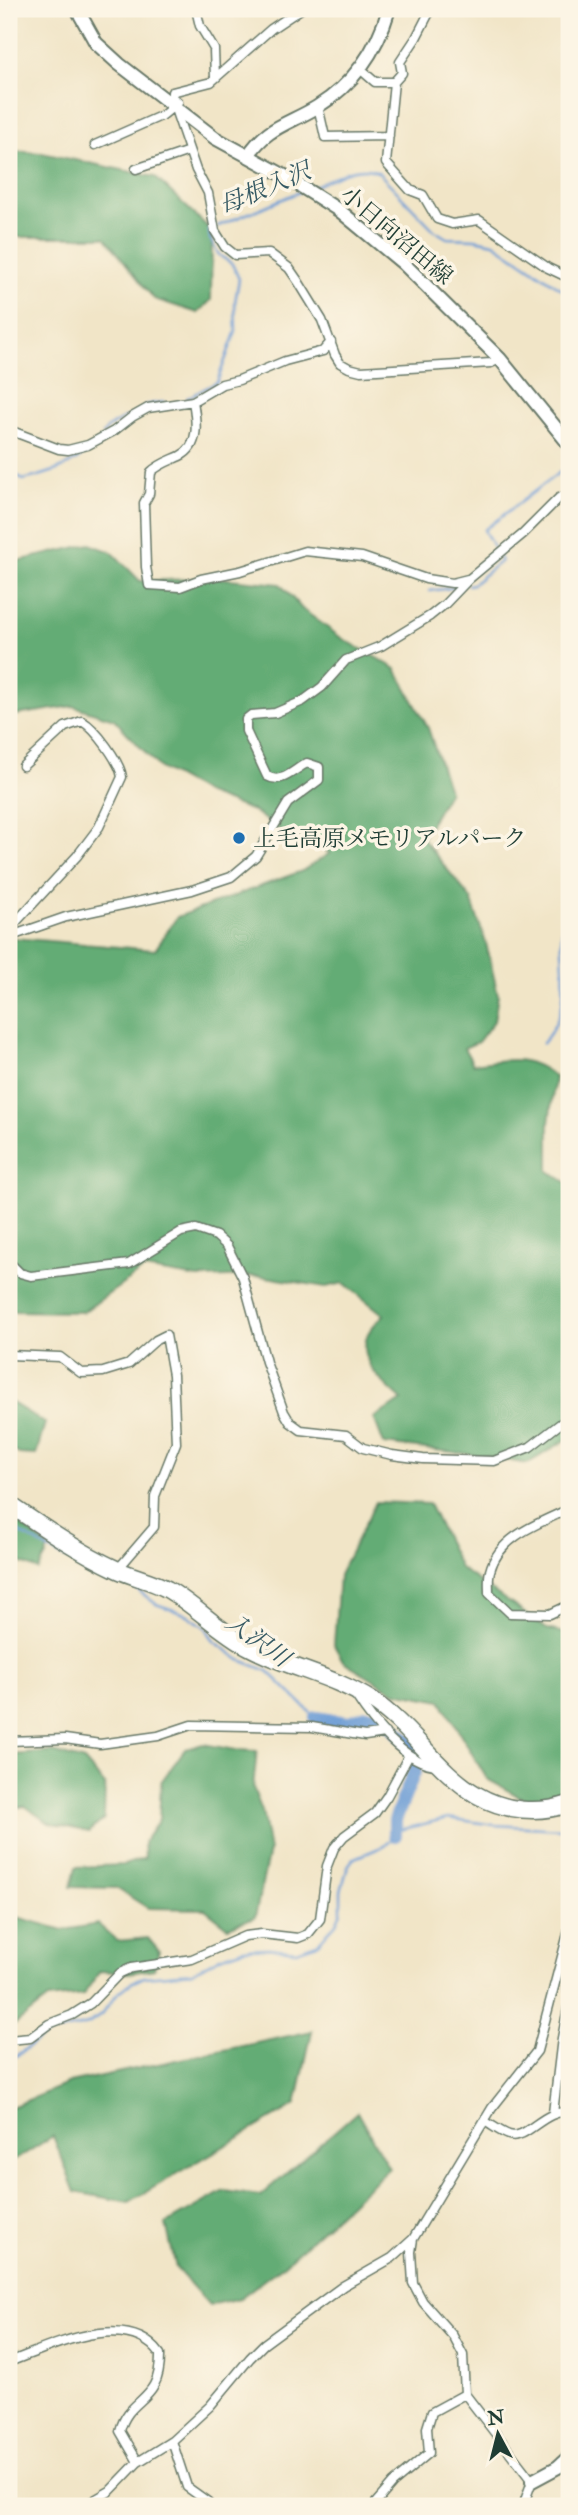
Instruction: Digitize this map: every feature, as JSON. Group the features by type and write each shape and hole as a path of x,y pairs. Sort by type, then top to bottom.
{"highway":[{"path":"9,1504 67,1543 117,1569 167,1589 250,1647 350,1688 392,1715 442,1765 479,1796 522,1811 569,1804"}],"main road":[{"name":"小日向沼田線","path":"77,9 96,43 178,110 215,138 316,195 364,229 447,305 499,359 569,444"},
{"path":"248,156 262,136 318,106 350,81 378,39 389,9"},
{"path":"532,2481 558,2467 569,2457"}],"street":[{"path":"196,9 200,26 214,49 215,78"},
{"path":"95,145 178,110 181,105 172,97 172,92 211,82 271,29 301,9"},
{"path":"431,9 400,62 402,73 394,82 386,163 410,190 423,195 437,219 452,224 479,220 548,268 569,278"},
{"path":"360,69 374,82 394,82"},
{"path":"318,106 325,137 389,136"},
{"path":"178,110 189,151 208,193 215,231 225,247 234,255 269,253 281,260 298,281 322,320 340,363 361,371 491,363 499,359"},
{"path":"136,169 189,151"},
{"path":"9,430 59,449 68,450 88,445 148,408 193,401 222,384 285,361 323,351 331,342"},
{"path":"193,401 197,421 193,443 184,455 158,465 150,472 149,494 144,503 149,585 180,587 305,551 362,558 426,579 452,583 469,579"},
{"path":"23,766 65,727 82,721 91,728 117,762 122,777 99,827 77,856 15,923 12,930 17,934 66,917 132,905 214,884 231,877 256,856 288,803 319,780 321,775 320,767 307,762 280,780 267,776 246,730 246,719 257,714 286,709 303,701 323,687 346,660 381,646 430,616 523,534 562,495 569,495"},
{"path":"569,1167 569,1187"},
{"path":"9,1262 20,1273 31,1276 129,1264 181,1233 196,1229 216,1236 227,1245 243,1278 266,1362 290,1422 311,1433 346,1435 363,1448 423,1459 494,1461 530,1447 569,1417"},
{"path":"9,1355 60,1357 81,1373 103,1372 129,1364 156,1340 166,1335 173,1375 176,1443 155,1496 154,1527 117,1569"},
{"path":"569,1509 524,1531 501,1548 490,1572 489,1593 510,1613 550,1614 569,1605"},
{"path":"350,1688 366,1711 410,1756 420,1762 442,1765"},
{"path":"9,1741 65,1739 100,1744 158,1736 191,1726 312,1727 365,1736 383,1730"},
{"path":"9,2040 30,2038 49,2024 72,2015 90,2003 120,1973 131,1968 192,1959 245,1937 262,1934 298,1938 308,1934 320,1919 327,1866 334,1847 375,1813 410,1756"},
{"path":"83,2506 110,2491 138,2462 172,2441 210,2406 264,2344 343,2286 392,2258 413,2239 484,2121 537,2051 569,1930"},
{"path":"553,2113 569,2001 564,1955"},
{"path":"559,2073 569,2073"},
{"path":"484,2121 509,2136 517,2136 553,2113 569,2113"},
{"path":"413,2239 413,2283 423,2302 453,2336 463,2355 465,2394 532,2481 523,2506"},
{"path":"9,2362 71,2340 108,2332 128,2332 154,2346 160,2354 156,2383 152,2391 127,2414 120,2431 138,2462"},
{"path":"373,2506 393,2483 429,2453 426,2428 432,2412 465,2394"},
{"path":"172,2441 187,2487 208,2502"}],"green space":[{"path":"9,151 42,153 155,177 212,231 211,300 198,313 154,299 105,237 9,237"},
{"path":"90,544 112,552 140,581 219,578 280,584 302,609 340,637 396,669 428,728 449,791 422,838 471,899 486,943 498,995 494,1021 478,1042 464,1048 473,1064 526,1061 545,1069 555,1077 549,1123 549,1171 569,1184 569,1438 527,1464 485,1456 384,1444 374,1418 402,1400 369,1365 365,1346 370,1331 384,1315 344,1283 326,1287 260,1276 198,1278 144,1269 83,1312 9,1311 9,931 14,938 155,950 177,917 302,871 330,853 302,837 283,832 253,811 207,794 160,768 114,719 73,706 9,716 9,563"},
{"path":"9,1401 45,1423 36,1455 19,1454 9,1447"},
{"path":"376,1502 429,1504 460,1568 547,1629 569,1634 569,1787 529,1802 487,1779 441,1701 395,1692 343,1661 334,1645 339,1575"},
{"path":"9,1516 48,1546 38,1570 9,1557"},
{"path":"203,1744 257,1751 253,1788 262,1811 269,1851 255,1917 228,1927 205,1909 148,1908 116,1888 71,1887 76,1867 124,1865 145,1858 144,1842 159,1820 161,1782 185,1749"},
{"path":"53,1752 84,1761 105,1785 104,1819 89,1832 49,1823 25,1806 9,1809 9,1755"},
{"path":"9,1915 64,1930 98,1924 117,1941 148,1938 159,1951 154,1969 128,1973 100,1971 83,1995 48,1999 9,2029"},
{"path":"312,2031 296,2104 129,2202 75,2192 53,2136 9,2164 9,2108 69,2083"},
{"path":"357,2112 389,2168 281,2267 240,2298 209,2305 176,2268 166,2224 224,2191 260,2196"}],"waterway":[{"name":"母根入沢","path":"312,187 353,170 370,169 378,172 435,231 447,238 494,243 569,294"},
{"name":"母根入沢","path":"218,226 299,192"},
{"name":"母根入沢","path":"187,398 217,382 236,331 235,302 239,279 232,264 219,255 210,239 209,230 212,229"},
{"name":"母根入沢","path":"146,405 164,402"},
{"name":"母根入沢","path":"103,434 126,417"},
{"name":"母根入沢","path":"9,470 23,480 42,475 69,465 91,447"},
{"path":"468,585 473,584 501,561 484,530 569,465"},
{"path":"430,591 458,587"},
{"path":"543,1043 553,1029 563,1002 562,932 563,924 569,917"},
{"name":"入沢川","path":"9,1526 58,1555 111,1574 156,1604 188,1615 206,1628 214,1641 240,1660 268,1671 316,1718"},
{"name":"入沢川","path":"316,1718 347,1723 366,1716 382,1716 415,1749 415,1770 395,1820 395,1835"},
{"name":"入沢川","path":"565,1798 566,1780 569,1777"},
{"path":"9,2061 45,2035 88,2024 101,2015 117,1994 144,1977 192,1973 220,1957 244,1949 296,1951 317,1944 336,1923 341,1912 341,1891 348,1866 353,1859 384,1846 400,1830 448,1818 494,1825 561,1829 565,1824 565,1813"}],"place":[{"name":"上毛高原メモリアルパーク","path":"239,838"}]}
